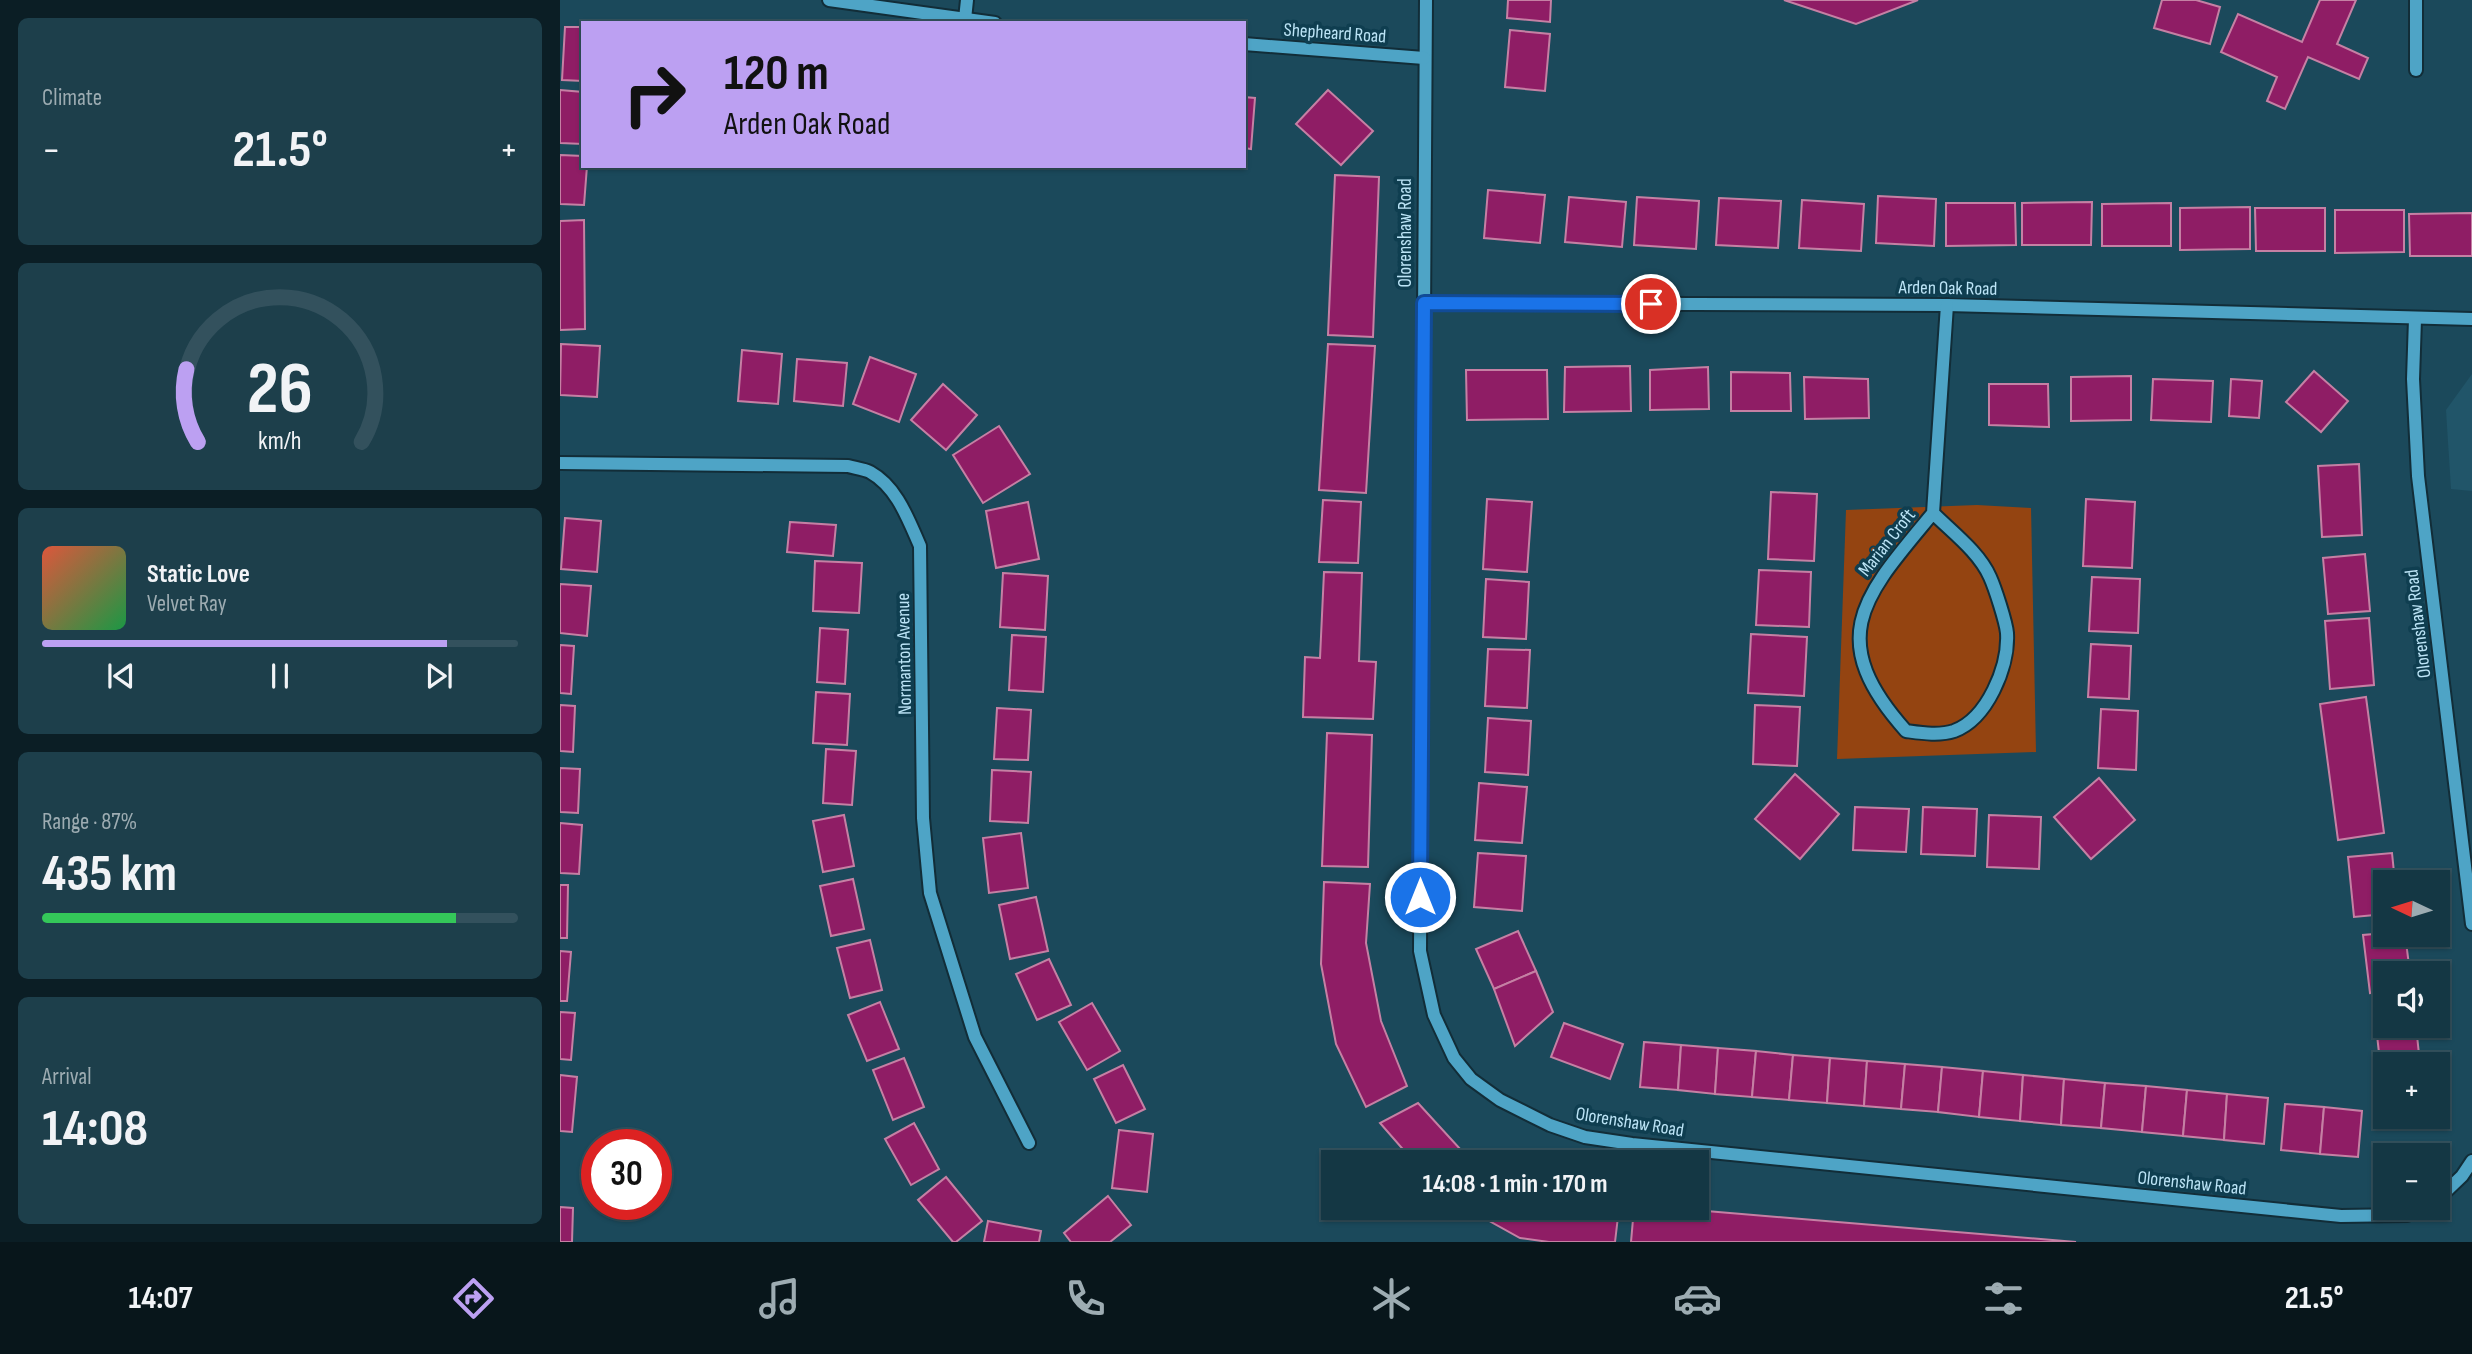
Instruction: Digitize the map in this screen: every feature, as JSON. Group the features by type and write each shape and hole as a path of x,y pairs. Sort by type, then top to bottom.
{"street":[{"path":"829,0 980,21"},
{"path":"965,19 967,0"},
{"name":"Olorenshaw Road","path":"1426,0 1420,951 1434,1015 1454,1058 1471,1079 1500,1100 1550,1125 1585,1137 2341,1216 2373,1215"},
{"path":"2416,0 2416,70"},
{"name":"Shepheard Road","path":"1246,44 1424,58"},
{"name":"Arden Oak Road","path":"1424,303 1947,306 2472,320"},
{"name":"Marian Croft","path":"1933,513 1970,549 1989,575 2007,633 2001,672 1991,698 1974,718 1953,732 1929,734 1906,731 1889,712 1876,692 1861,659 1858,637 1865,603 1887,568 1933,513 1947,306"},
{"name":"Olorenshaw Road","path":"2415,319 2413,379 2418,475 2472,924"},
{"name":"Normanton Avenue","path":"560,463 848,466 869,471 890,488 920,546 923,818 930,893 975,1037 1029,1143"},
{"path":"2450,1188 2472,1161"}],"shaded area":[{"path":"2472,374 2472,491 2451,489 2446,410"},
{"path":"1977,505 2031,508 2036,752 1837,759 1846,510"}],"building":[{"path":"1508,0 1551,0 1550,22 1507,18"},
{"path":"1784,0 1918,0 1856,24"},
{"path":"2162,0 2196,0 2220,7 2210,44 2154,28"},
{"path":"2320,0 2356,0 2337,44 2368,58 2359,79 2308,57 2285,109 2267,101 2277,77 2221,52 2238,14 2302,42"},
{"path":"565,27 581,27 581,81 562,80"},
{"path":"1510,30 1550,34 1545,91 1505,87"},
{"path":"560,90 581,92 581,144 560,143"},
{"path":"1328,90 1373,131 1341,165 1296,124"},
{"path":"1246,97 1255,98 1251,149 1246,148"},
{"path":"560,155 581,156 581,168 587,168 584,205 560,204"},
{"path":"1335,175 1379,177 1373,337 1328,335"},
{"path":"1488,190 1545,195 1540,243 1484,238"},
{"path":"1878,196 1936,199 1934,246 1876,243"},
{"path":"1569,197 1626,202 1622,247 1565,242"},
{"path":"1637,197 1699,201 1696,249 1634,245"},
{"path":"1719,198 1781,201 1778,248 1716,245"},
{"path":"1802,200 1864,204 1861,251 1799,248"},
{"path":"2092,202 2091,245 2022,245 2022,203"},
{"path":"1946,203 2015,203 2016,245 1946,246"},
{"path":"2171,203 2171,246 2102,246 2102,204"},
{"path":"2250,207 2250,249 2180,250 2180,208"},
{"path":"2255,208 2325,208 2325,251 2256,251"},
{"path":"2335,210 2404,210 2404,252 2335,253"},
{"path":"2472,213 2472,256 2410,256 2409,214"},
{"path":"584,220 585,329 560,330 560,221"},
{"path":"561,344 600,346 597,397 560,395"},
{"path":"1328,344 1375,346 1366,493 1319,490"},
{"path":"742,350 782,354 778,404 738,401"},
{"path":"870,357 916,374 899,422 853,404"},
{"path":"797,359 847,363 843,406 794,401"},
{"path":"1630,366 1631,411 1564,412 1565,367"},
{"path":"1708,367 1709,409 1650,410 1650,370"},
{"path":"1466,370 1547,370 1548,419 1467,420"},
{"path":"2314,371 2348,401 2321,432 2286,402"},
{"path":"1731,372 1790,373 1791,411 1731,411"},
{"path":"2131,376 2131,420 2071,421 2071,377"},
{"path":"1804,377 1868,379 1869,418 1805,419"},
{"path":"2153,379 2213,381 2211,422 2151,420"},
{"path":"2231,379 2262,381 2259,418 2229,416"},
{"path":"943,384 977,415 946,450 911,420"},
{"path":"1989,384 2048,384 2049,427 1989,425"},
{"path":"999,426 1030,474 983,503 953,455"},
{"path":"2359,464 2362,535 2322,537 2318,466"},
{"path":"1771,492 1817,494 1814,561 1768,559"},
{"path":"1487,499 1532,502 1527,572 1483,569"},
{"path":"2086,499 2135,502 2132,568 2083,566"},
{"path":"1323,500 1361,502 1358,563 1319,562"},
{"path":"1028,502 1039,559 996,568 986,511"},
{"path":"565,518 601,521 597,572 561,569"},
{"path":"790,522 836,525 833,556 787,552"},
{"path":"2365,554 2370,611 2328,614 2323,558"},
{"path":"815,561 862,563 859,613 813,611"},
{"path":"1759,570 1811,572 1809,627 1756,625"},
{"path":"1324,572 1362,573 1359,661 1376,662 1373,719 1303,717 1305,657 1320,658"},
{"path":"1003,573 1048,576 1045,630 1000,627"},
{"path":"2092,577 2140,579 2138,633 2089,631"},
{"path":"1486,579 1529,582 1526,639 1483,637"},
{"path":"560,584 591,586 587,636 560,633"},
{"path":"2369,618 2374,685 2330,689 2325,621"},
{"path":"820,628 848,630 845,684 817,682"},
{"path":"1751,634 1807,637 1804,696 1748,693"},
{"path":"1012,635 1046,637 1043,692 1009,690"},
{"path":"2091,644 2131,646 2129,699 2088,697"},
{"path":"560,645 574,646 571,694 560,693"},
{"path":"1488,649 1530,650 1527,708 1485,706"},
{"path":"816,692 850,694 847,745 813,743"},
{"path":"2366,697 2384,833 2338,840 2320,704"},
{"path":"560,705 575,706 573,752 560,751"},
{"path":"1755,705 1800,707 1797,766 1753,764"},
{"path":"997,708 1031,710 1028,760 994,759"},
{"path":"2101,709 2138,711 2136,770 2098,768"},
{"path":"1488,718 1531,721 1528,775 1485,772"},
{"path":"1327,733 1372,735 1368,867 1322,866"},
{"path":"826,749 856,751 852,805 823,803"},
{"path":"560,768 580,769 578,813 560,812"},
{"path":"992,770 1031,772 1028,823 990,821"},
{"path":"1795,774 1839,814 1800,859 1755,819"},
{"path":"2099,778 2135,820 2091,859 2054,817"},
{"path":"1479,783 1527,787 1522,843 1475,840"},
{"path":"1855,807 1909,809 1906,852 1853,850"},
{"path":"1923,807 1977,809 1975,856 1921,854"},
{"path":"844,815 854,866 823,872 813,821"},
{"path":"1989,815 2041,817 2039,869 1987,867"},
{"path":"560,823 582,825 579,874 560,873"},
{"path":"1021,833 1028,888 989,893 983,838"},
{"path":"1478,853 1526,856 1522,911 1474,907"},
{"path":"2392,853 2394,870 2373,870 2373,915 2354,917 2348,857"},
{"path":"853,879 864,929 831,936 820,886"},
{"path":"1324,882 1370,884 1366,943 1381,1021 1407,1086 1366,1107 1336,1044 1321,964"},
{"path":"560,885 568,885 567,938 560,938"},
{"path":"1036,897 1048,951 1010,959 999,905"},
{"path":"1518,931 1536,971 1494,989 1476,949"},
{"path":"2373,934 2373,947 2407,947 2408,961 2373,961 2373,993 2370,993 2363,935"},
{"path":"870,940 882,990 850,998 837,948"},
{"path":"560,951 571,952 567,1001 560,1001"},
{"path":"1049,959 1071,1005 1037,1020 1016,974"},
{"path":"1536,971 1553,1012 1515,1046 1494,989"},
{"path":"880,1002 899,1049 867,1061 848,1015"},
{"path":"1092,1003 1120,1051 1087,1070 1059,1022"},
{"path":"560,1012 575,1013 571,1060 560,1059"},
{"path":"1564,1023 1623,1044 1610,1079 1551,1057"},
{"path":"2377,1038 2417,1038 2419,1052 2379,1052"},
{"path":"1644,1042 1681,1045 1678,1090 1640,1087"},
{"path":"1681,1045 1718,1048 1715,1094 1678,1090"},
{"path":"1718,1048 1756,1051 1752,1097 1715,1094"},
{"path":"1756,1051 1793,1055 1789,1100 1752,1097"},
{"path":"1793,1055 1830,1058 1827,1103 1789,1100"},
{"path":"904,1058 924,1107 893,1120 873,1070"},
{"path":"1830,1058 1867,1061 1864,1106 1827,1103"},
{"path":"1867,1061 1905,1064 1901,1109 1864,1106"},
{"path":"1905,1064 1942,1067 1938,1112 1901,1109"},
{"path":"1123,1065 1145,1109 1116,1123 1094,1079"},
{"path":"1942,1067 1983,1071 1979,1117 1938,1112"},
{"path":"1983,1071 2023,1075 2020,1121 1979,1117"},
{"path":"560,1075 577,1077 572,1132 560,1131"},
{"path":"2023,1075 2064,1079 2061,1125 2020,1121"},
{"path":"2064,1079 2105,1083 2101,1128 2061,1125"},
{"path":"2105,1083 2146,1086 2142,1132 2101,1128"},
{"path":"2146,1086 2187,1090 2183,1136 2142,1132"},
{"path":"2187,1090 2227,1094 2224,1140 2183,1136"},
{"path":"2227,1094 2268,1098 2264,1144 2224,1140"},
{"path":"1418,1103 1461,1150 1404,1150 1380,1123"},
{"path":"2285,1104 2324,1107 2320,1154 2281,1150"},
{"path":"2324,1107 2362,1111 2358,1157 2320,1154"},
{"path":"914,1123 939,1169 911,1185 885,1139"},
{"path":"1119,1130 1153,1134 1147,1192 1112,1188"},
{"path":"946,1177 982,1221 956,1242 953,1242 918,1200"},
{"path":"1108,1196 1131,1225 1110,1242 1071,1242 1064,1233"},
{"path":"560,1207 573,1208 572,1242 560,1242"},
{"path":"1709,1211 2076,1242 1631,1242 1633,1220 1709,1220"},
{"path":"1488,1220 1618,1220 1615,1242 1549,1242 1520,1238"},
{"path":"988,1221 1041,1231 1039,1242 984,1242"}],"route":[{"path":"1420,897 1424,303 1651,304"}]}
